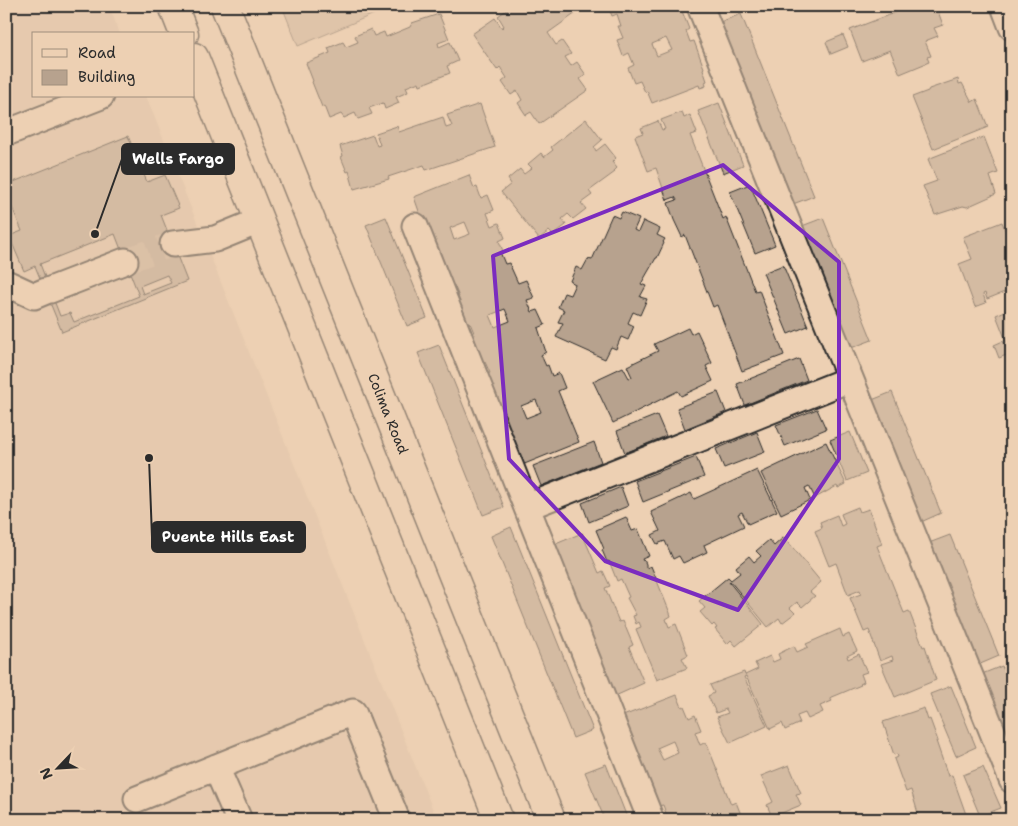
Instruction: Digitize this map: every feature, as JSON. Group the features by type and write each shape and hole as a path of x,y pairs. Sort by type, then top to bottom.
{"main road":[{"path":"173,6 183,32"},
{"name":"Colima Road","path":"225,6 551,820"},
{"path":"195,61 499,820"}],"street":[{"path":"700,6 1012,780"},
{"path":"1004,6 1012,27"},
{"path":"6,133 96,98"},
{"path":"172,244 215,239 259,220"},
{"path":"415,226 651,820"},
{"path":"6,283 34,296 125,261"},
{"path":"527,508 850,379"},
{"path":"137,799 353,712 397,820"},
{"path":"216,767 239,820"}],"highlighted area":[{"path":"723,165 839,262 839,459 738,610 605,561 509,459 493,256"}],"shaded area":[{"path":"6,6 109,6 119,32 32,32 32,98 147,98 437,820 6,820"},
{"path":"282,6 393,6 298,46"}],"building":[{"path":"512,6 571,6 576,13 548,33 556,45 562,41 571,54 565,57 571,66 577,62 586,75 580,79 588,90 539,124 531,112 526,115 518,103 522,100 517,91 511,95 502,82 507,78 500,67 497,70 472,34 495,18 502,28 504,26 498,16"},
{"path":"608,6 680,6 689,29 686,31 690,42 694,41 704,68 707,81 705,82 706,86 700,88 699,85 652,103 640,81 634,83 628,68 634,65 629,53 623,56 617,40 623,38 618,26 621,26 617,14 612,16","holes":["666,38 672,50 657,56 652,44"]},
{"path":"879,6 892,6 880,11"},
{"path":"912,6 936,6 943,25 934,28 938,36 925,41 931,56 927,57 929,62 900,74 890,50 862,61 850,30"},
{"path":"439,14 449,39 438,43 439,47 450,42 458,61 447,66 450,73 420,85 419,82 406,87 408,92 396,97 399,103 385,109 383,103 369,108 372,114 358,119 355,113 344,118 341,114 329,119 324,106 322,107 306,63 330,53 328,48 343,42 346,47 358,42 355,36 371,29 374,36 384,32 386,37 410,27 412,23"},
{"path":"741,14 814,196 793,204 720,22"},
{"path":"843,35 848,47 831,54 826,42"},
{"path":"958,79 959,84 962,83 972,102 977,99 988,127 933,149 912,97"},
{"path":"719,103 743,165 723,173 698,111"},
{"path":"480,104 495,147 426,170 424,165 388,177 389,179 354,189 349,171 347,172 341,157 343,156 340,146 373,135 377,146 380,145 376,133 397,126 399,132 443,117 446,128 452,126 447,115"},
{"path":"682,112 684,118 690,115 697,133 690,135 723,219 726,217 755,291 759,290 784,355 742,371 717,305 713,307 685,235 682,237 674,220 668,203 677,200 675,197 667,200 656,168 648,171 635,136 643,133 641,128 658,121 662,130 665,129 661,120"},
{"path":"586,119 602,140 594,147 596,151 605,144 616,158 612,162 617,168 615,172 589,191 592,195 581,203 586,209 573,219 568,214 562,219 566,225 553,235 549,231 539,239 501,192 511,184 508,179 520,169 524,174 532,168 528,164 541,153 544,157 553,150 551,147"},
{"path":"128,136 147,182 165,175 179,208 161,215 187,281 62,332 35,266 24,271 9,236 22,231 6,193 6,185","holes":["115,234 139,296 74,322 70,313 60,316 40,264","167,275 171,283 143,294 140,286"]},
{"path":"984,137 998,173 990,176 996,194 967,207 963,206 935,215 923,186 937,181 928,159"},
{"path":"469,175 474,188 477,187 481,198 488,195 494,210 487,213 492,226 499,223 505,238 499,241 503,251 500,252 505,264 509,263 518,283 526,280 534,298 527,300 532,312 538,310 545,325 538,328 546,352 541,355 546,366 548,365 552,376 559,373 565,388 558,391 579,442 522,465 486,375 490,373 485,362 483,363 473,336 475,335 457,298 459,297 454,285 450,287 428,237 414,197","holes":["465,222 470,234 454,240 450,228","505,309 510,321 495,327 490,315","536,400 541,412 526,418 521,406"]},
{"path":"750,184 775,245 755,253 730,192"},
{"path":"622,212 639,219 634,230 638,232 643,221 660,229 657,235 665,239 657,258 641,284 646,286 640,297 647,299 640,315 633,312 628,323 634,326 628,340 621,337 616,349 611,347 605,359 556,337 563,323 558,322 564,310 558,307 564,293 570,295 575,284 570,281 576,267 582,270 588,259 592,260 612,215 619,218"},
{"path":"386,217 427,318 407,326 366,225"},
{"path":"823,218 872,340 851,348 802,226"},
{"path":"1002,222 1010,243 1012,242 1012,289 987,299 985,293 983,294 986,303 975,307 959,264 972,259 963,237"},
{"path":"783,265 808,326 788,334 763,273"},
{"path":"1012,308 1012,356 996,315"},
{"path":"688,328 691,334 697,331 712,363 706,366 713,381 681,396 678,391 613,423 593,381 623,367 629,378 632,377 627,366 658,351 654,344"},
{"path":"1003,341 1009,354 999,358 994,345"},
{"path":"439,345 504,507 483,515 418,353"},
{"path":"799,359 807,380 745,405 737,384"},
{"path":"718,392 726,412 685,429 677,408"},
{"path":"892,392 941,513 921,522 872,400"},
{"path":"817,409 826,429 785,446 776,425"},
{"path":"657,415 666,436 625,453 617,431"},
{"path":"757,432 765,452 724,468 716,449"},
{"path":"850,432 867,473 847,481 830,440"},
{"path":"594,442 601,462 541,486 533,466"},
{"path":"826,442 846,484 838,488 837,486 815,498 809,486 805,488 810,500 781,514 761,473"},
{"path":"696,457 704,477 643,502 635,481"},
{"path":"757,470 777,511 748,524 742,512 738,514 744,526 704,545 707,552 683,563 679,556 673,559 665,541 657,544 652,535 660,531 651,512 691,493 694,499"},
{"path":"621,487 628,506 589,522 582,503"},
{"path":"858,507 860,512 869,509 882,544 877,546 904,613 909,611 923,647 925,646 936,680 895,697 881,664 893,660 892,656 880,661 869,630 864,632 850,598 861,594 860,590 848,595 836,563 829,566 815,531 822,528 820,522 837,515 841,526 845,524 841,514"},
{"path":"626,517 632,531 638,529 649,556 642,559 646,564 646,568 651,566 671,616 666,619 669,627 676,624 688,655 682,658 687,668 657,680 636,629 641,627 639,622 636,624 633,616 636,615 627,598 629,597 621,579 617,581 609,561 607,562 596,530"},
{"path":"511,527 593,730 573,738 491,536"},
{"path":"582,533 599,573 603,571 610,586 605,588 619,622 623,621 633,645 629,647 644,683 613,697 551,546"},
{"path":"950,535 999,656 978,665 929,543"},
{"path":"784,537 821,582 810,592 815,596 802,607 797,602 790,608 795,613 782,623 779,618 768,627 730,581 763,624 736,646 731,640 727,644 715,629 717,628 714,624 712,626 700,612 705,608 699,601 728,577 731,580 740,573 736,567 749,556 754,562 761,556 756,551 769,540 774,546"},
{"path":"840,629 843,637 849,634 857,651 847,656 848,659 859,654 867,672 861,674 864,682 830,698 832,701 820,706 823,712 808,719 805,713 797,716 800,723 785,730 782,723 770,729 746,676 744,677 767,726 730,743 717,717 728,713 726,709 716,713 708,696 714,693 710,685 744,672 745,675 758,669 755,663 770,656 773,662 780,659 778,654 794,646 797,652 808,647 806,644"},
{"path":"1002,666 1012,691 1012,752 982,674"},
{"path":"951,686 976,747 956,756 930,694"},
{"path":"677,695 689,718 695,715 701,730 695,732 700,745 706,742 731,804 736,802 743,820 666,820 665,817 667,816 663,805 658,806 625,730 628,728 623,716","holes":["673,741 678,753 663,760 657,748"]},
{"path":"924,708 938,741 936,741 948,776 952,775 968,820 920,820 911,790 906,792 894,759 898,757 897,754 894,755 883,722"},
{"path":"606,764 628,820 605,820 585,772"},
{"path":"789,765 801,793 796,794 801,805 772,817 767,805 773,802 761,776"},
{"path":"983,767 1001,808 980,816 963,775"}],"tunnel":[{"path":"125,261 173,244"}],"place":[{"name":"Wells Fargo","path":"95,234"},
{"name":"Puente Hills East","path":"149,458"}]}
